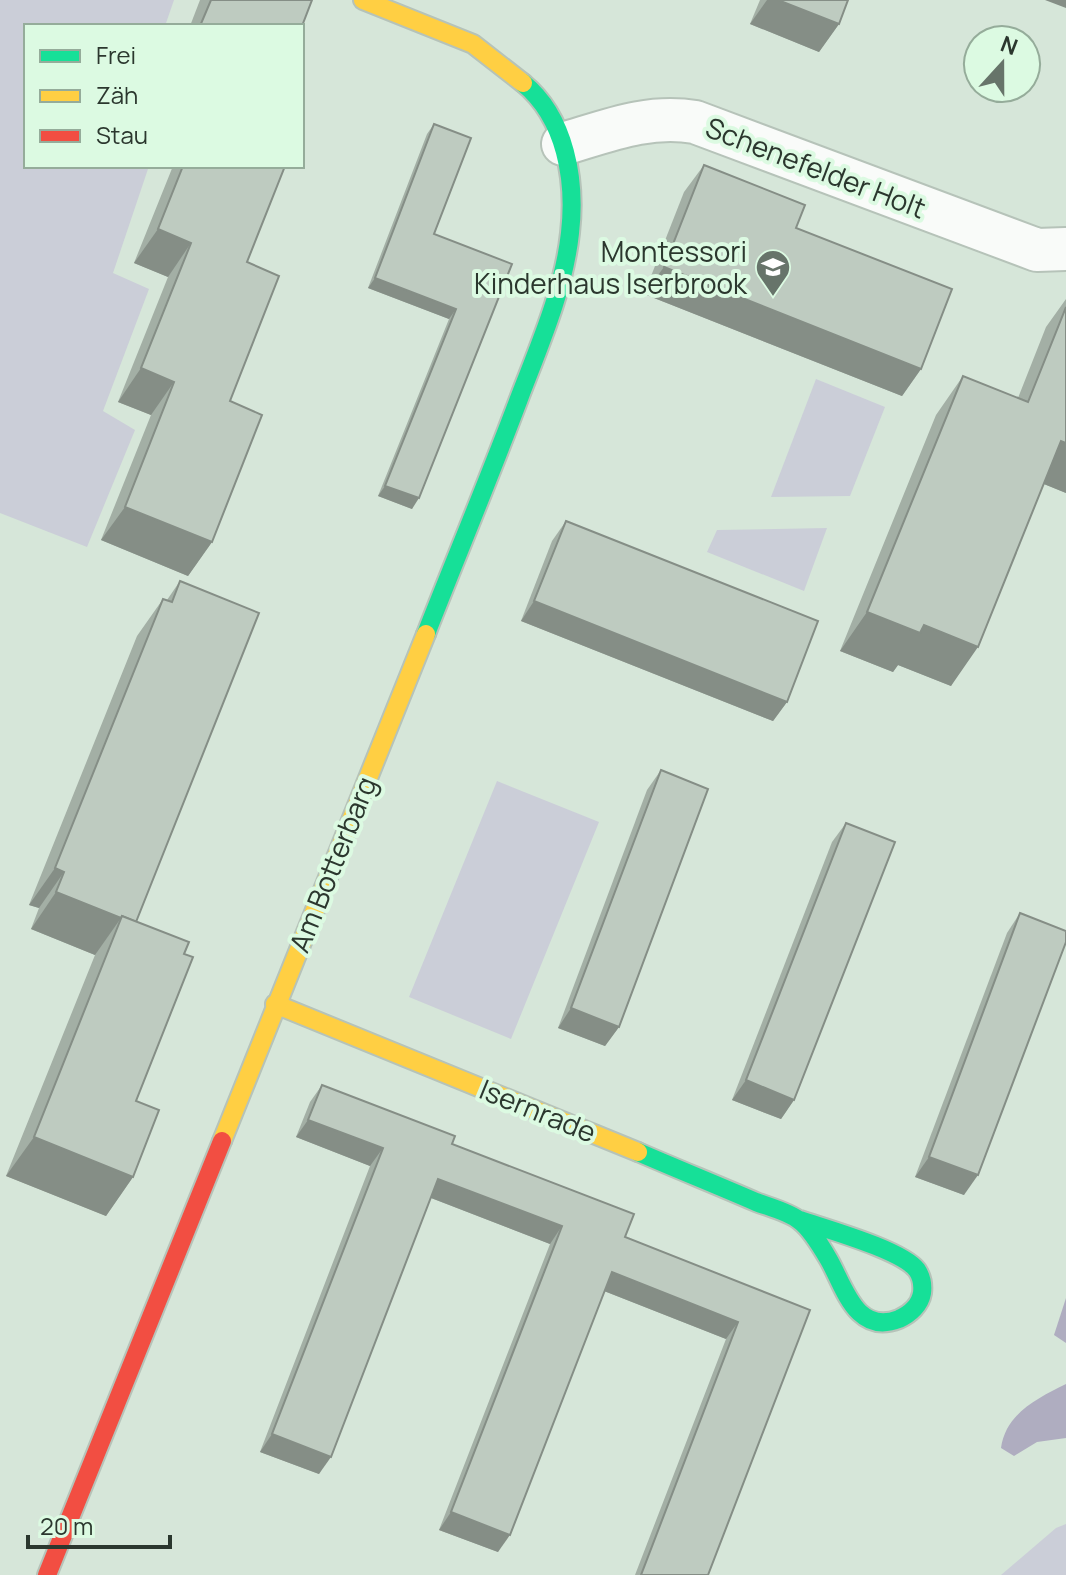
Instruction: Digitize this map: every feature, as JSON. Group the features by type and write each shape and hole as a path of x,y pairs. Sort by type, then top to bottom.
{"street":[{"name":"Am Botterbarg","path":"47,1575 503,441 564,273 573,218 570,181 563,144 551,116 538,97 498,60 468,42 363,0"},
{"name":"Schenefelder Holt","path":"563,144 631,123 670,117 695,122 1037,250 1066,249"},
{"name":"Isernrade","path":"275,1004 800,1220 903,1259 918,1270 923,1287 918,1305 903,1318 886,1324 868,1319 853,1307 823,1250 800,1220"}],"shaded area":[{"path":"0,0 174,0 166,24 24,24 24,168 148,168 113,273 149,289 103,411 135,430 87,547 0,513"},
{"path":"816,379 885,407 850,496 771,497"},
{"path":"827,528 804,591 707,552 717,530"},
{"path":"497,781 599,822 511,1039 409,997"},
{"path":"1066,1298 1066,1343 1054,1335"},
{"path":"1066,1384 1066,1438 1037,1442 1014,1456 1001,1448 1009,1425 1016,1416 1034,1401"},
{"path":"1066,1524 1066,1575 1001,1575 1056,1528"}],"building":[{"path":"211,0 312,0 303,24 201,24"},
{"path":"778,0 848,0 839,24"},
{"path":"434,124 471,138 434,234 512,264 419,498 385,486 456,309 375,278"},
{"path":"704,165 805,205 796,228 952,289 921,369 664,267"},
{"path":"182,168 284,168 247,262 279,276 230,401 262,415 212,542 125,507 174,382 141,368 191,243 158,229"},
{"path":"1066,307 1066,443 1061,441 978,647 924,625 920,633 867,612 963,376 1028,402"},
{"path":"566,521 818,621 787,702 534,601"},
{"path":"180,581 259,613 136,922 56,892 64,872 55,868 163,599 172,602"},
{"path":"661,770 708,789 619,1027 571,1008"},
{"path":"846,823 895,842 794,1100 746,1080"},
{"path":"1020,913 1066,931 1066,942 978,1175 929,1157"},
{"path":"122,916 189,942 184,954 193,957 136,1101 159,1110 133,1177 34,1137"},
{"path":"322,1085 455,1136 452,1144 634,1214 625,1237 810,1310 708,1575 641,1575 738,1322 612,1272 510,1535 451,1512 562,1226 438,1179 331,1457 272,1434 383,1148 308,1120"}],"traffic: fast":[{"path":"426,634 543,336 567,254 571,193 565,152 549,114 538,97 523,83"},
{"path":"638,1152 785,1212 800,1221 820,1244 846,1295 862,1315 872,1321 899,1319 917,1305 922,1293 921,1281 917,1270 909,1262 863,1241 800,1220"}],"traffic: slow":[{"path":"363,0 473,44 523,83"},
{"path":"222,1141 426,634"},
{"path":"275,1004 638,1152"}],"traffic: jam":[{"path":"47,1575 222,1141"}],"place":[{"name":"Montessori Kinderhaus Iserbrook","path":"773,298"}]}
